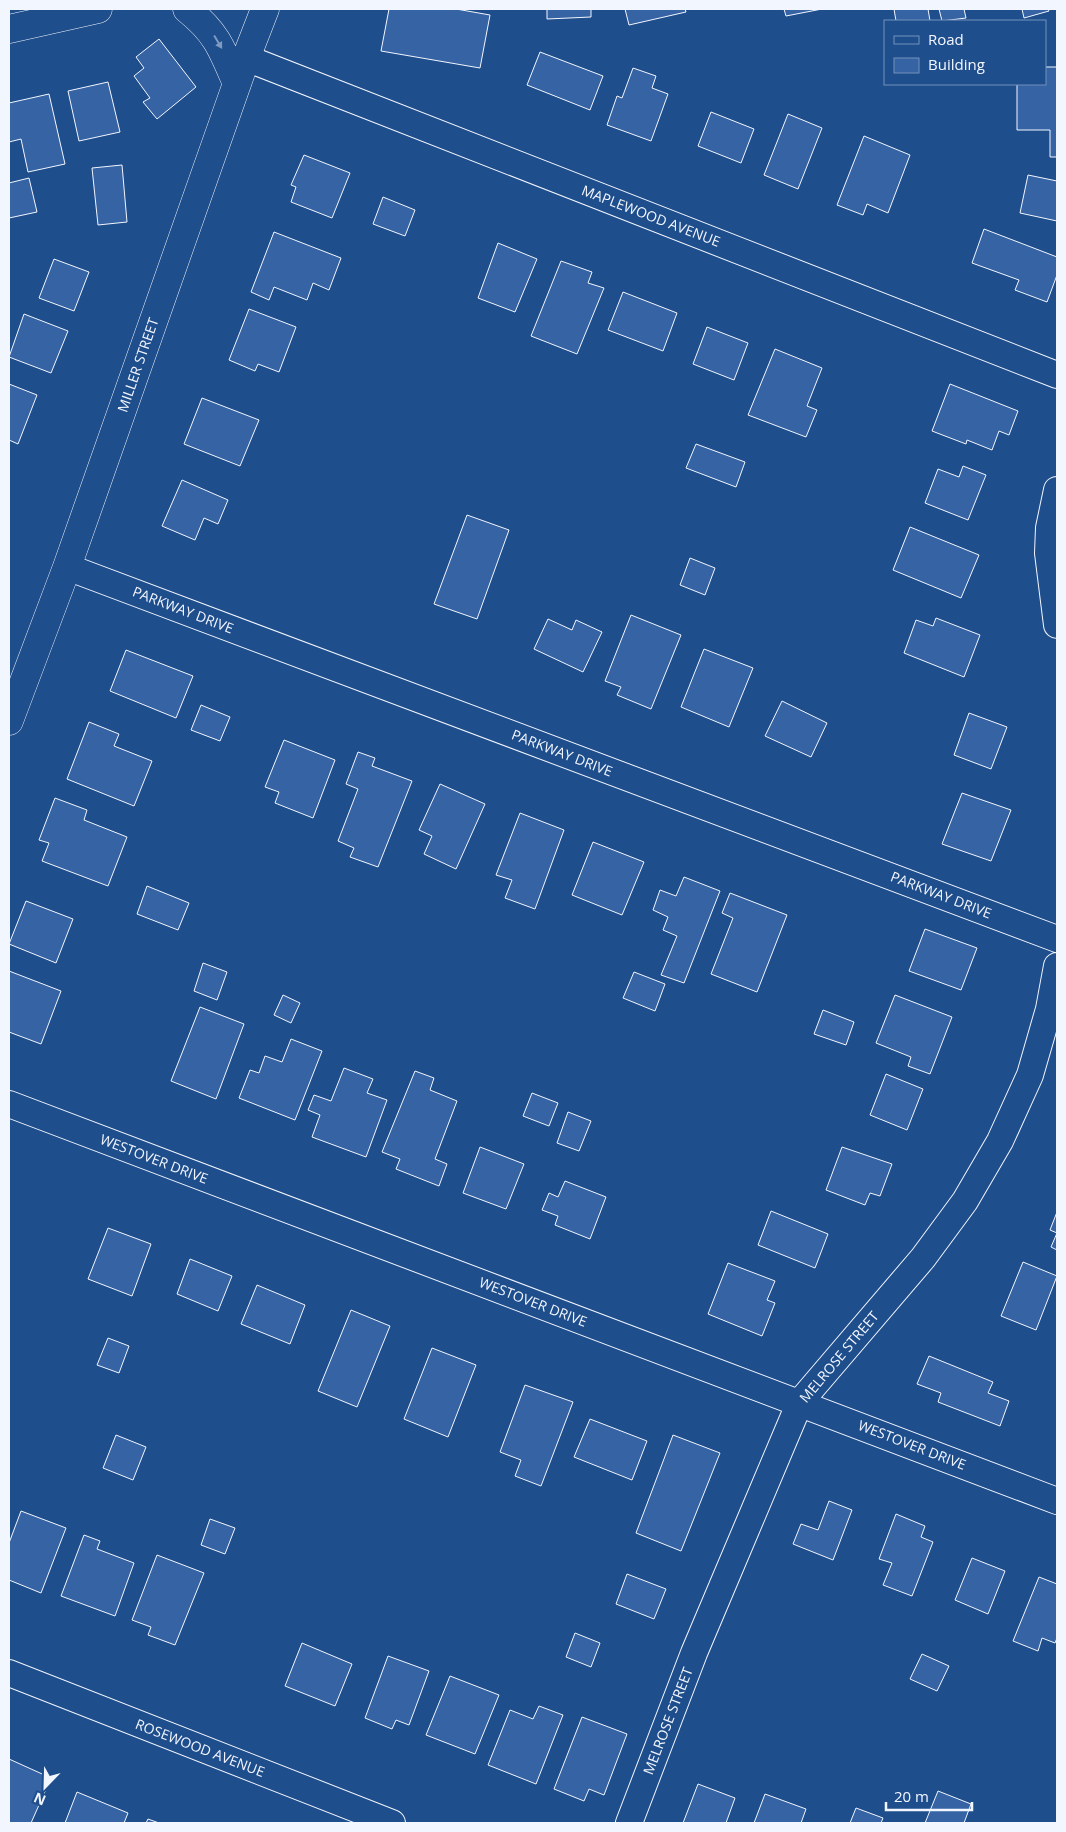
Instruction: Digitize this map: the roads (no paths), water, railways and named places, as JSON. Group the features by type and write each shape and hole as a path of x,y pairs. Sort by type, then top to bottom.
{"main road":[{"path":"9,29 98,9"},
{"path":"187,9 206,24 220,43 237,84"},
{"name":"MILLER STREET","path":"9,721 67,566 265,9"}],"street":[{"name":"MAPLEWOOD AVENUE","path":"246,58 1057,375"},
{"path":"1057,490 1049,528 1048,553 1057,625"},
{"name":"PARKWAY DRIVE","path":"67,566 1057,939"},
{"name":"MELROSE STREET","path":"629,1823 694,1653 800,1402 923,1258 965,1201 1000,1141 1030,1075 1049,1009 1057,966"},
{"name":"WESTOVER DRIVE","path":"9,1104 800,1402 1057,1501"},
{"name":"ROSEWOOD AVENUE","path":"9,1673 392,1823"}]}
